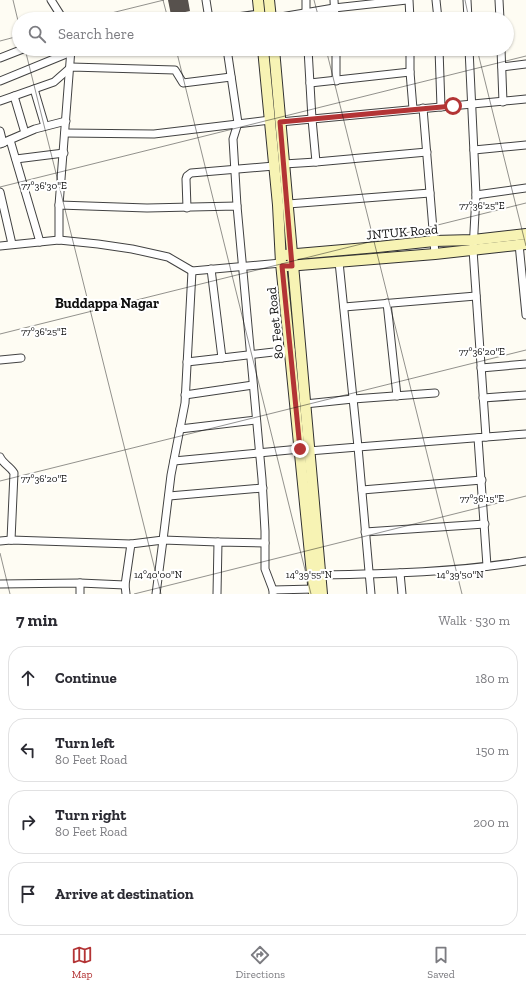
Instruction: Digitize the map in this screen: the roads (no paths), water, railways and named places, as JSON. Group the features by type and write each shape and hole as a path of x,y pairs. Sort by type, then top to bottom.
{"main road":[{"path":"258,0 259,12"},
{"path":"269,0 270,12"},
{"name":"80 Feet Road","path":"264,56 270,120 288,204 292,266 305,404 304,450 317,592"},
{"name":"80 Feet Road","path":"275,56 280,122 279,165 281,261 319,575 317,592"},
{"name":"JNTUK Road","path":"281,261 292,266 436,254 526,234"},
{"name":"JNTUK Road","path":"281,261 292,255 434,241 473,245 523,244"}],"street":[{"path":"50,0 58,12"},
{"path":"206,0 207,12"},
{"path":"306,0 306,12"},
{"path":"334,0 334,12"},
{"path":"320,12 359,3 408,0 409,12"},
{"path":"436,0 437,12"},
{"path":"467,0 468,12"},
{"path":"499,0 500,12"},
{"path":"0,58 12,53"},
{"path":"0,81 59,56"},
{"path":"59,240 60,205 71,56"},
{"path":"228,56 238,123 233,139 237,206 263,488 265,543 264,569 273,592 317,592"},
{"path":"308,56 316,162"},
{"path":"336,56 336,81"},
{"path":"410,56 413,110"},
{"path":"439,56 441,107"},
{"path":"469,56 476,195 473,245 483,398 482,480 487,566"},
{"path":"501,56 503,102"},
{"path":"502,67 526,64"},
{"path":"0,101 54,82 71,67 175,70 183,82 231,77"},
{"path":"310,83 410,72"},
{"path":"34,89 45,126"},
{"path":"14,96 25,133"},
{"path":"280,122 526,99"},
{"path":"423,108 436,254"},
{"path":"65,134 154,134 270,120"},
{"path":"4,142 45,126 66,121"},
{"path":"0,131 4,142 16,159 40,242"},
{"path":"474,150 526,144"},
{"path":"186,208 186,179 189,174 193,172 235,170 427,152"},
{"path":"16,159 64,153"},
{"path":"476,195 526,188"},
{"path":"0,192 12,244"},
{"path":"288,204 430,193"},
{"path":"60,205 147,208 237,206"},
{"path":"0,246 59,240 132,249 168,257 192,271 281,261"},
{"path":"523,244 526,315"},
{"path":"339,262 358,446 368,574 371,594"},
{"path":"211,269 222,358"},
{"path":"156,594 174,461 185,395 192,271"},
{"path":"344,307 476,296"},
{"path":"387,303 397,396"},
{"path":"187,362 251,356 291,350"},
{"path":"0,360 22,358"},
{"path":"481,368 526,364"},
{"path":"185,395 253,385"},
{"path":"305,404 435,393"},
{"path":"483,398 526,395"},
{"path":"180,429 256,420"},
{"path":"174,461 259,453 526,434"},
{"path":"0,457 14,473 11,540"},
{"path":"362,490 482,480"},
{"path":"169,496 263,488"},
{"path":"365,532 485,524"},
{"path":"0,541 11,540 131,544 163,540 265,543"},
{"path":"217,594 218,542"},
{"path":"126,594 125,585 131,544"},
{"path":"319,575 400,573 487,566 526,561"},
{"path":"400,573 402,594"},
{"path":"0,584 80,583 125,585"},
{"path":"80,583 80,594"}],"district":[{"name":"Buddappa Nagar","path":"107,303"}]}
